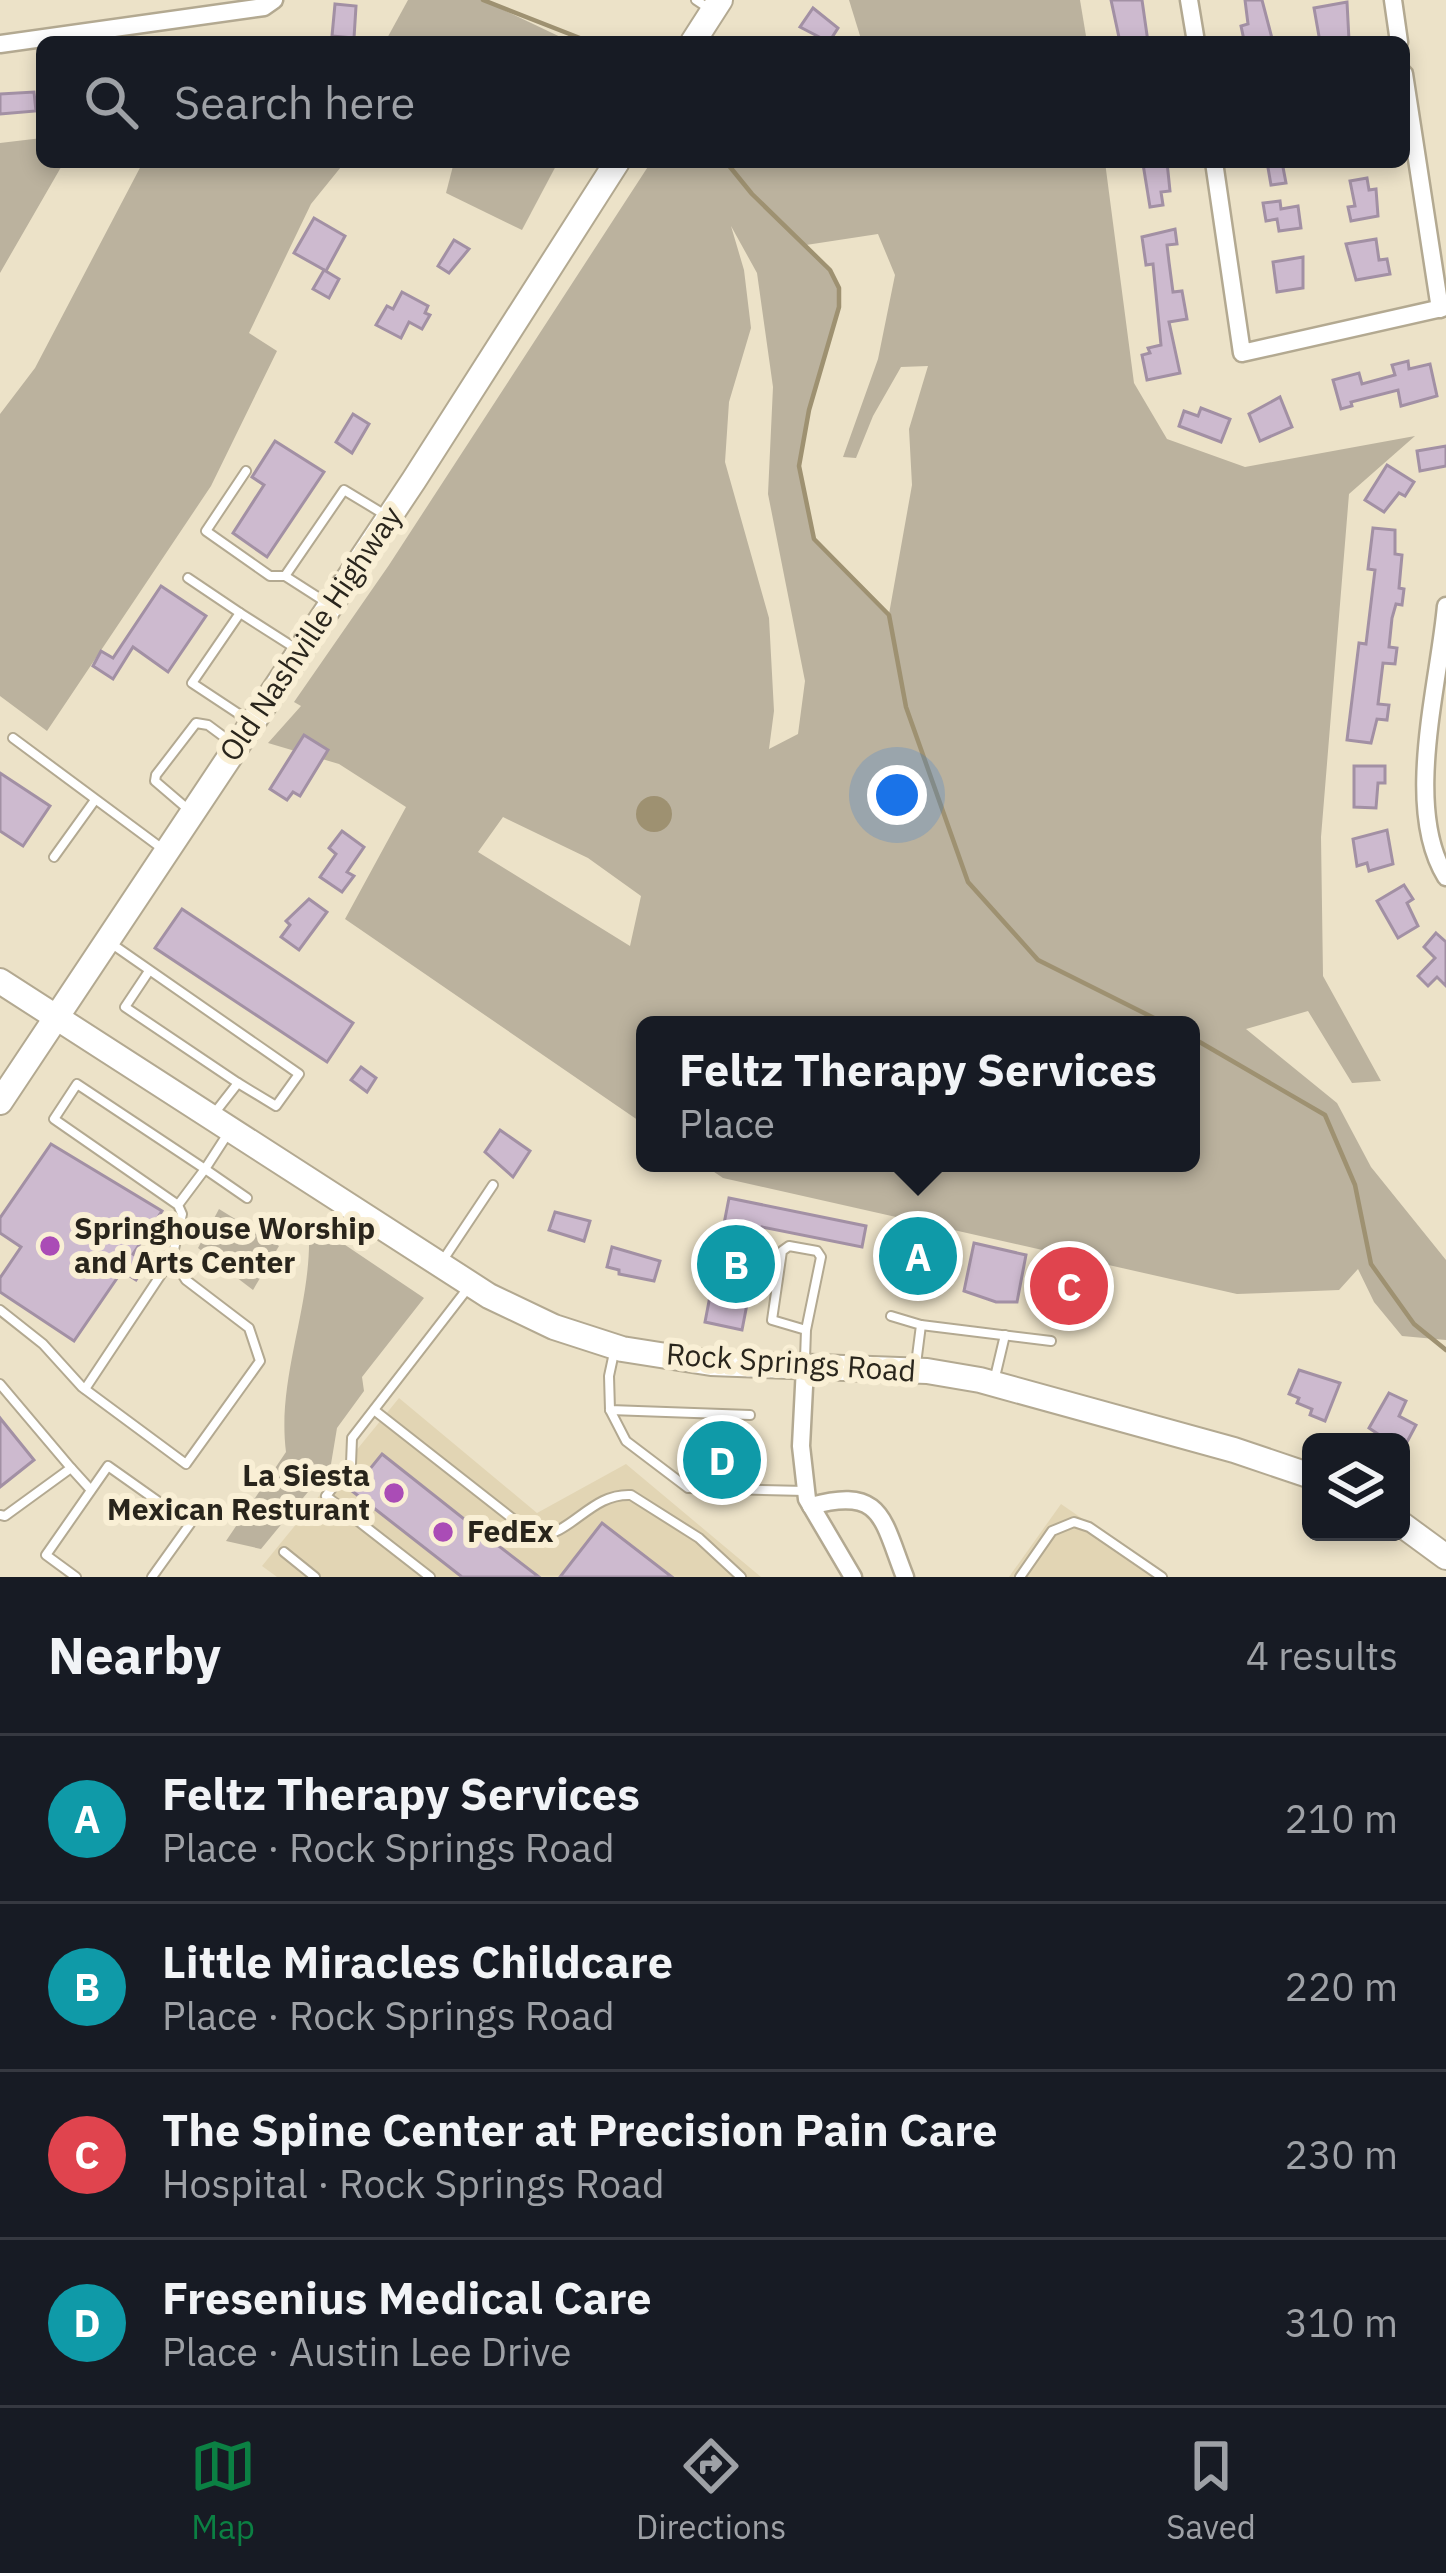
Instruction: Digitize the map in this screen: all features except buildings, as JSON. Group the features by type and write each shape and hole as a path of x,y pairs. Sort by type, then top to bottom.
{"street":[{"path":"1190,0 1195,36"},
{"path":"1393,0 1398,36"},
{"path":"52,36 269,3"},
{"path":"696,36 710,4"},
{"path":"0,44 36,39"},
{"path":"1215,168 1242,353 1443,308 1410,110"},
{"name":"Old Nashville Highway","path":"0,1102 389,517 613,168"},
{"path":"1446,606 1440,716 1426,787 1428,834 1446,877"},
{"name":"Rock Springs Road","path":"0,981 471,1285 554,1327 615,1347 711,1363 915,1371 993,1384 1302,1473"},
{"path":"805,1366 801,1446 809,1498 853,1577"},
{"path":"809,1498 859,1498 873,1507 905,1577"},
{"path":"1410,1530 1446,1556"}],"lane":[{"path":"246,470 206,531 270,576 285,576 331,605"},
{"path":"285,576 344,490 389,517"},
{"path":"188,578 300,652"},
{"path":"240,613 192,683 252,723"},
{"path":"192,812 155,781 196,723 208,725 236,746"},
{"path":"13,738 165,851"},
{"path":"54,857 95,800"},
{"path":"106,940 299,1074 276,1106 125,1007 149,970"},
{"path":"178,1205 205,1168 238,1083"},
{"path":"85,1389 172,1258 182,1214 178,1205 54,1119 77,1084 247,1198"},
{"path":"441,1264 493,1185"},
{"path":"805,1366 806,1330 821,1257 818,1251 789,1246 782,1251 772,1320 806,1330"},
{"path":"0,1310 43,1344 85,1389 186,1464 260,1361 249,1328 186,1280 172,1258"},
{"path":"430,1577 326,1496 352,1464 352,1438 471,1285"},
{"path":"891,1316 922,1325 1051,1341"},
{"path":"915,1371 922,1325"},
{"path":"993,1384 1006,1335"},
{"path":"615,1347 609,1376 610,1410 626,1441 688,1488 809,1498"},
{"path":"0,1384 90,1489"},
{"path":"374,1410 536,1537 550,1536 596,1502 632,1495 699,1538 741,1577"},
{"path":"610,1410 750,1415"},
{"path":"76,1577 46,1555 108,1466 190,1524 152,1577"},
{"path":"0,1515 71,1468"},
{"path":"1020,1577 1052,1531 1074,1522 1162,1577"},
{"path":"284,1552 315,1577"}],"shaded area":[{"path":"408,0 483,0 558,36 388,36"},
{"path":"849,0 1080,0 1086,36 860,36"},
{"path":"36,139 36,168 61,168 0,273 0,143"},
{"path":"140,168 340,168 311,204 249,333 277,351 211,486 47,731 0,696 0,414 35,368"},
{"path":"452,168 555,168 522,230 446,193"},
{"path":"647,168 1106,168 1134,383 1167,439 1245,467 1415,436 1349,494 1321,837 1323,976 1381,1081 1352,1083 1308,1011 1246,1029 1337,1103 1371,1167 1446,1260 1446,1340 1402,1336 1374,1302 1358,1269 1339,1290 1237,1294 723,1178 714,1172 1200,1172 1200,1016 636,1016 636,1119 345,919 406,807 339,764 268,743 301,706 294,702 389,565","holes":["731,226 757,273 773,387 768,494 805,681 798,734 769,749 774,711 769,618 725,462 729,402 751,328 744,270","878,234 895,275 878,359 843,457 856,458 901,367 928,366 909,429 912,485 889,614 814,539 799,466 809,410 839,307 839,288 830,270 806,245","503,817 588,858 641,896 630,946 478,852"]},
{"path":"654,796 667,801 672,814 667,827 654,832 641,827 636,814 641,801"},
{"path":"219,1209 279,1246 253,1290 198,1248"},
{"path":"308,1220 424,1298 362,1377 364,1391 337,1428 331,1464 261,1549 226,1541 286,1452 286,1394 307,1278"},
{"path":"399,1398 537,1513 626,1464 761,1577 277,1577 262,1566"},
{"path":"1061,1504 1167,1577 1009,1577"}],"waterway":[{"path":"483,0 575,36"},
{"path":"731,168 830,270 839,288 839,307 809,410 799,466 814,539 889,615 906,707 968,882 1038,960 1150,1016"},
{"path":"1200,1042 1325,1115 1355,1185 1371,1264 1414,1324 1446,1350"}],"place":[{"name":"Springhouse Worship and Arts Center","path":"50,1246"},
{"name":"Feltz Therapy Services","path":"918,1256"},
{"name":"Little Miracles Childcare","path":"736,1264"},
{"name":"The Spine Center at Precision Pain Care","path":"1069,1286"},
{"name":"Fresenius Medical Care","path":"722,1460"},
{"name":"La Siesta Mexican Resturant","path":"394,1493"},
{"name":"FedEx","path":"443,1532"}]}
